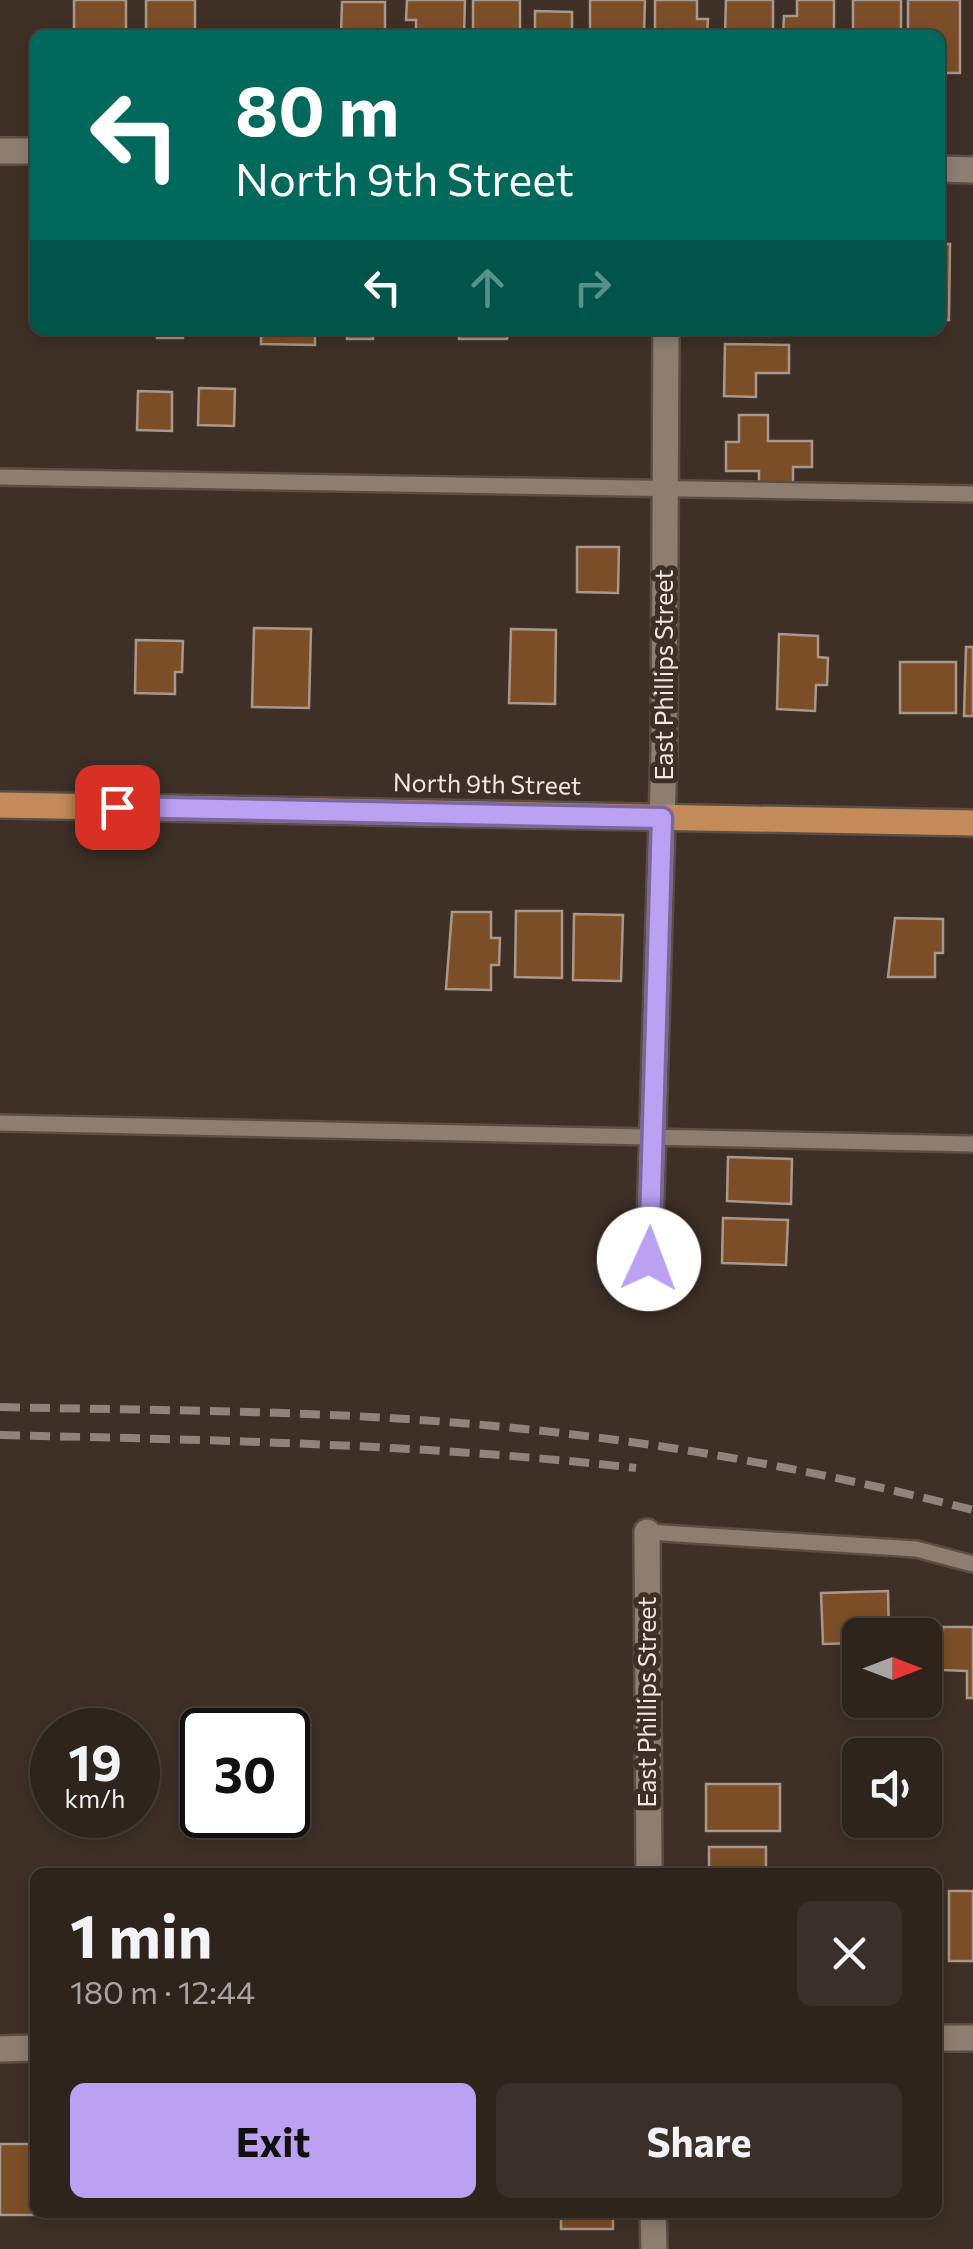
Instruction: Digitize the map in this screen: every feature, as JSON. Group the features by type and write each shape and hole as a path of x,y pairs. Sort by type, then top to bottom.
{"main road":[{"name":"North 9th Street","path":"0,804 973,823"}],"street":[{"path":"0,151 30,152"},
{"path":"945,169 973,170"},
{"name":"East Phillips Street","path":"649,1259 662,818 666,335"},
{"name":"East Phillips Street","path":"646,1532 649,1868"},
{"path":"942,2038 973,2038"},
{"path":"0,2049 30,2048"},
{"path":"653,2218 654,2249"}],"lane":[{"path":"0,476 973,494"},
{"path":"0,1123 973,1144"},
{"path":"646,1532 916,1549 973,1564"}],"building":[{"path":"74,0 126,0 126,30 74,30"},
{"path":"146,0 195,0 195,30 146,30"},
{"path":"407,0 465,0 464,30 416,30 416,20 406,20"},
{"path":"473,0 520,0 520,30 473,30"},
{"path":"590,0 645,0 644,30 590,30"},
{"path":"655,0 697,0 697,19 708,19 707,30 655,30"},
{"path":"726,0 773,0 773,30 725,30"},
{"path":"797,0 834,0 834,30 783,30 784,16 797,16"},
{"path":"853,0 901,0 901,30 853,30"},
{"path":"908,0 960,0 960,73 945,73 945,30 908,30"},
{"path":"342,2 385,2 385,30 341,30"},
{"path":"535,11 572,12 572,30 535,30"},
{"path":"945,244 950,244 949,320 945,320"},
{"path":"157,335 183,335 183,338"},
{"path":"261,335 315,335 315,345 261,344"},
{"path":"347,335 373,335 373,339 347,339"},
{"path":"459,335 507,335 507,339 459,339"},
{"path":"725,344 789,345 789,373 756,373 756,397 724,396"},
{"path":"199,388 235,389 234,426 198,425"},
{"path":"138,391 172,392 172,431 137,430"},
{"path":"739,415 768,415 768,441 812,441 812,467 793,467 793,485 759,485 759,471 726,471 726,442 739,442"},
{"path":"577,547 619,547 618,593 577,592"},
{"path":"254,628 311,629 309,708 252,707"},
{"path":"511,629 556,630 555,704 509,703"},
{"path":"779,634 818,636 818,657 828,658 827,685 816,685 815,711 777,709"},
{"path":"136,640 183,641 182,672 175,672 175,694 135,693"},
{"path":"966,647 973,647 973,716 964,716"},
{"path":"900,662 956,662 956,713 900,713"},
{"path":"516,911 562,911 562,978 515,977"},
{"path":"452,912 491,912 491,938 500,938 499,965 491,965 491,990 446,989"},
{"path":"574,914 623,915 621,981 573,980"},
{"path":"895,918 943,919 943,953 935,953 935,977 888,977"},
{"path":"728,1157 792,1159 791,1204 727,1201"},
{"path":"723,1218 788,1220 786,1265 722,1263"},
{"path":"888,1591 889,1618 842,1618 842,1643 823,1644 821,1593"},
{"path":"943,1627 973,1627 973,1698 967,1698 967,1671 942,1670"},
{"path":"706,1784 780,1784 780,1831 706,1831"},
{"path":"709,1847 766,1847 766,1868 709,1868"},
{"path":"949,1891 973,1891 973,1961 949,1961"},
{"path":"0,2144 30,2144 30,2215 0,2215"},
{"path":"561,2218 613,2218 613,2229 561,2229"}],"railway":[{"path":"0,1407 340,1415 535,1430 756,1462 973,1510"},
{"path":"0,1435 398,1448 636,1468"}],"route":[{"path":"117,807 662,818 649,1259"}]}
